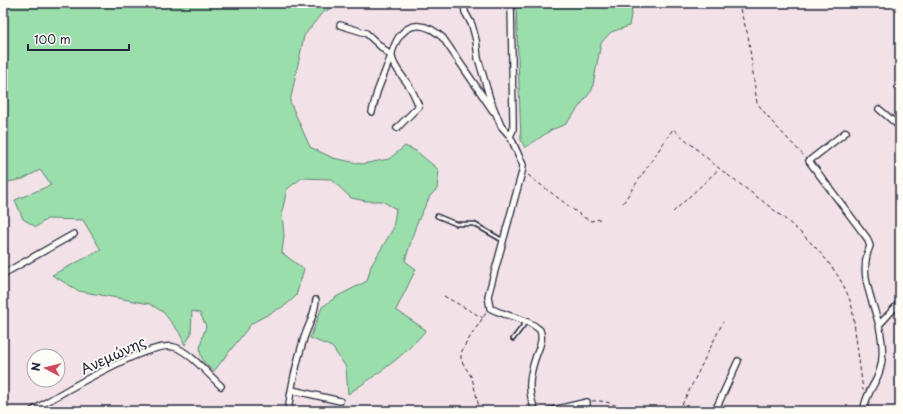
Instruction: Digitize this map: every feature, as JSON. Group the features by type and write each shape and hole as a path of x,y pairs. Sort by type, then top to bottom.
{"street":[{"path":"464,3 465,12 472,25 478,58 495,114 501,126 510,136 522,165 522,172 488,296 490,308 526,322 540,330 542,339 530,378 529,391 536,411"},
{"path":"510,136 513,130 514,120 511,3"},
{"path":"340,26 366,33 391,56 397,70 411,89 419,106 397,128"},
{"path":"372,112 377,92 394,45 401,34 409,26 423,26 434,30 452,50 482,97 495,114"},
{"path":"879,109 900,127"},
{"path":"846,132 809,162 867,238 870,246 865,257 864,269 882,339 882,365 869,394 864,411"},
{"path":"3,274 74,234"},
{"path":"288,411 304,336 314,314 316,300"},
{"path":"879,325 900,302"},
{"name":"Ανεμώνης","path":"32,411 77,385 145,351 164,345 176,347 182,351 194,360 221,386"},
{"path":"715,411 738,361"},
{"path":"292,390 340,401"},
{"path":"549,411 587,402 586,411"}],"lane":[{"path":"437,216 456,224 474,224 503,240"},
{"path":"513,339 526,322"}],"path":[{"path":"738,3 748,35 757,103 773,123 809,162"},
{"path":"623,203 673,129 720,169 786,219 839,277 849,295 852,307 863,394"},
{"path":"673,212 720,169"},
{"path":"522,172 537,181 583,217 591,221 600,219"},
{"path":"444,296 483,318"},
{"path":"480,411 472,378 461,360 461,353 490,308"},
{"path":"679,411 723,322"},
{"path":"587,402 599,400 617,405 625,411"}],"green space":[{"path":"3,3 339,3 321,14 304,36 290,102 310,147 333,158 362,164 389,159 405,146 416,151 439,170 437,189 430,196 416,225 405,261 416,269 396,310 426,330 399,357 379,373 348,394 346,367 332,347 310,338 322,307 336,297 367,281 371,266 393,229 396,209 382,201 366,201 351,198 331,179 302,178 287,189 282,212 284,236 282,253 304,269 296,296 286,305 252,323 214,371 203,361 201,356 201,345 206,326 200,313 192,311 191,334 185,345 179,332 163,312 150,304 79,291 52,275 101,250 83,220 47,219 36,227 23,219 15,200 51,185 40,170 23,179 3,183"},
{"path":"516,3 633,3 629,26 611,32 601,43 592,90 566,124 551,130 525,148 521,140"}]}
